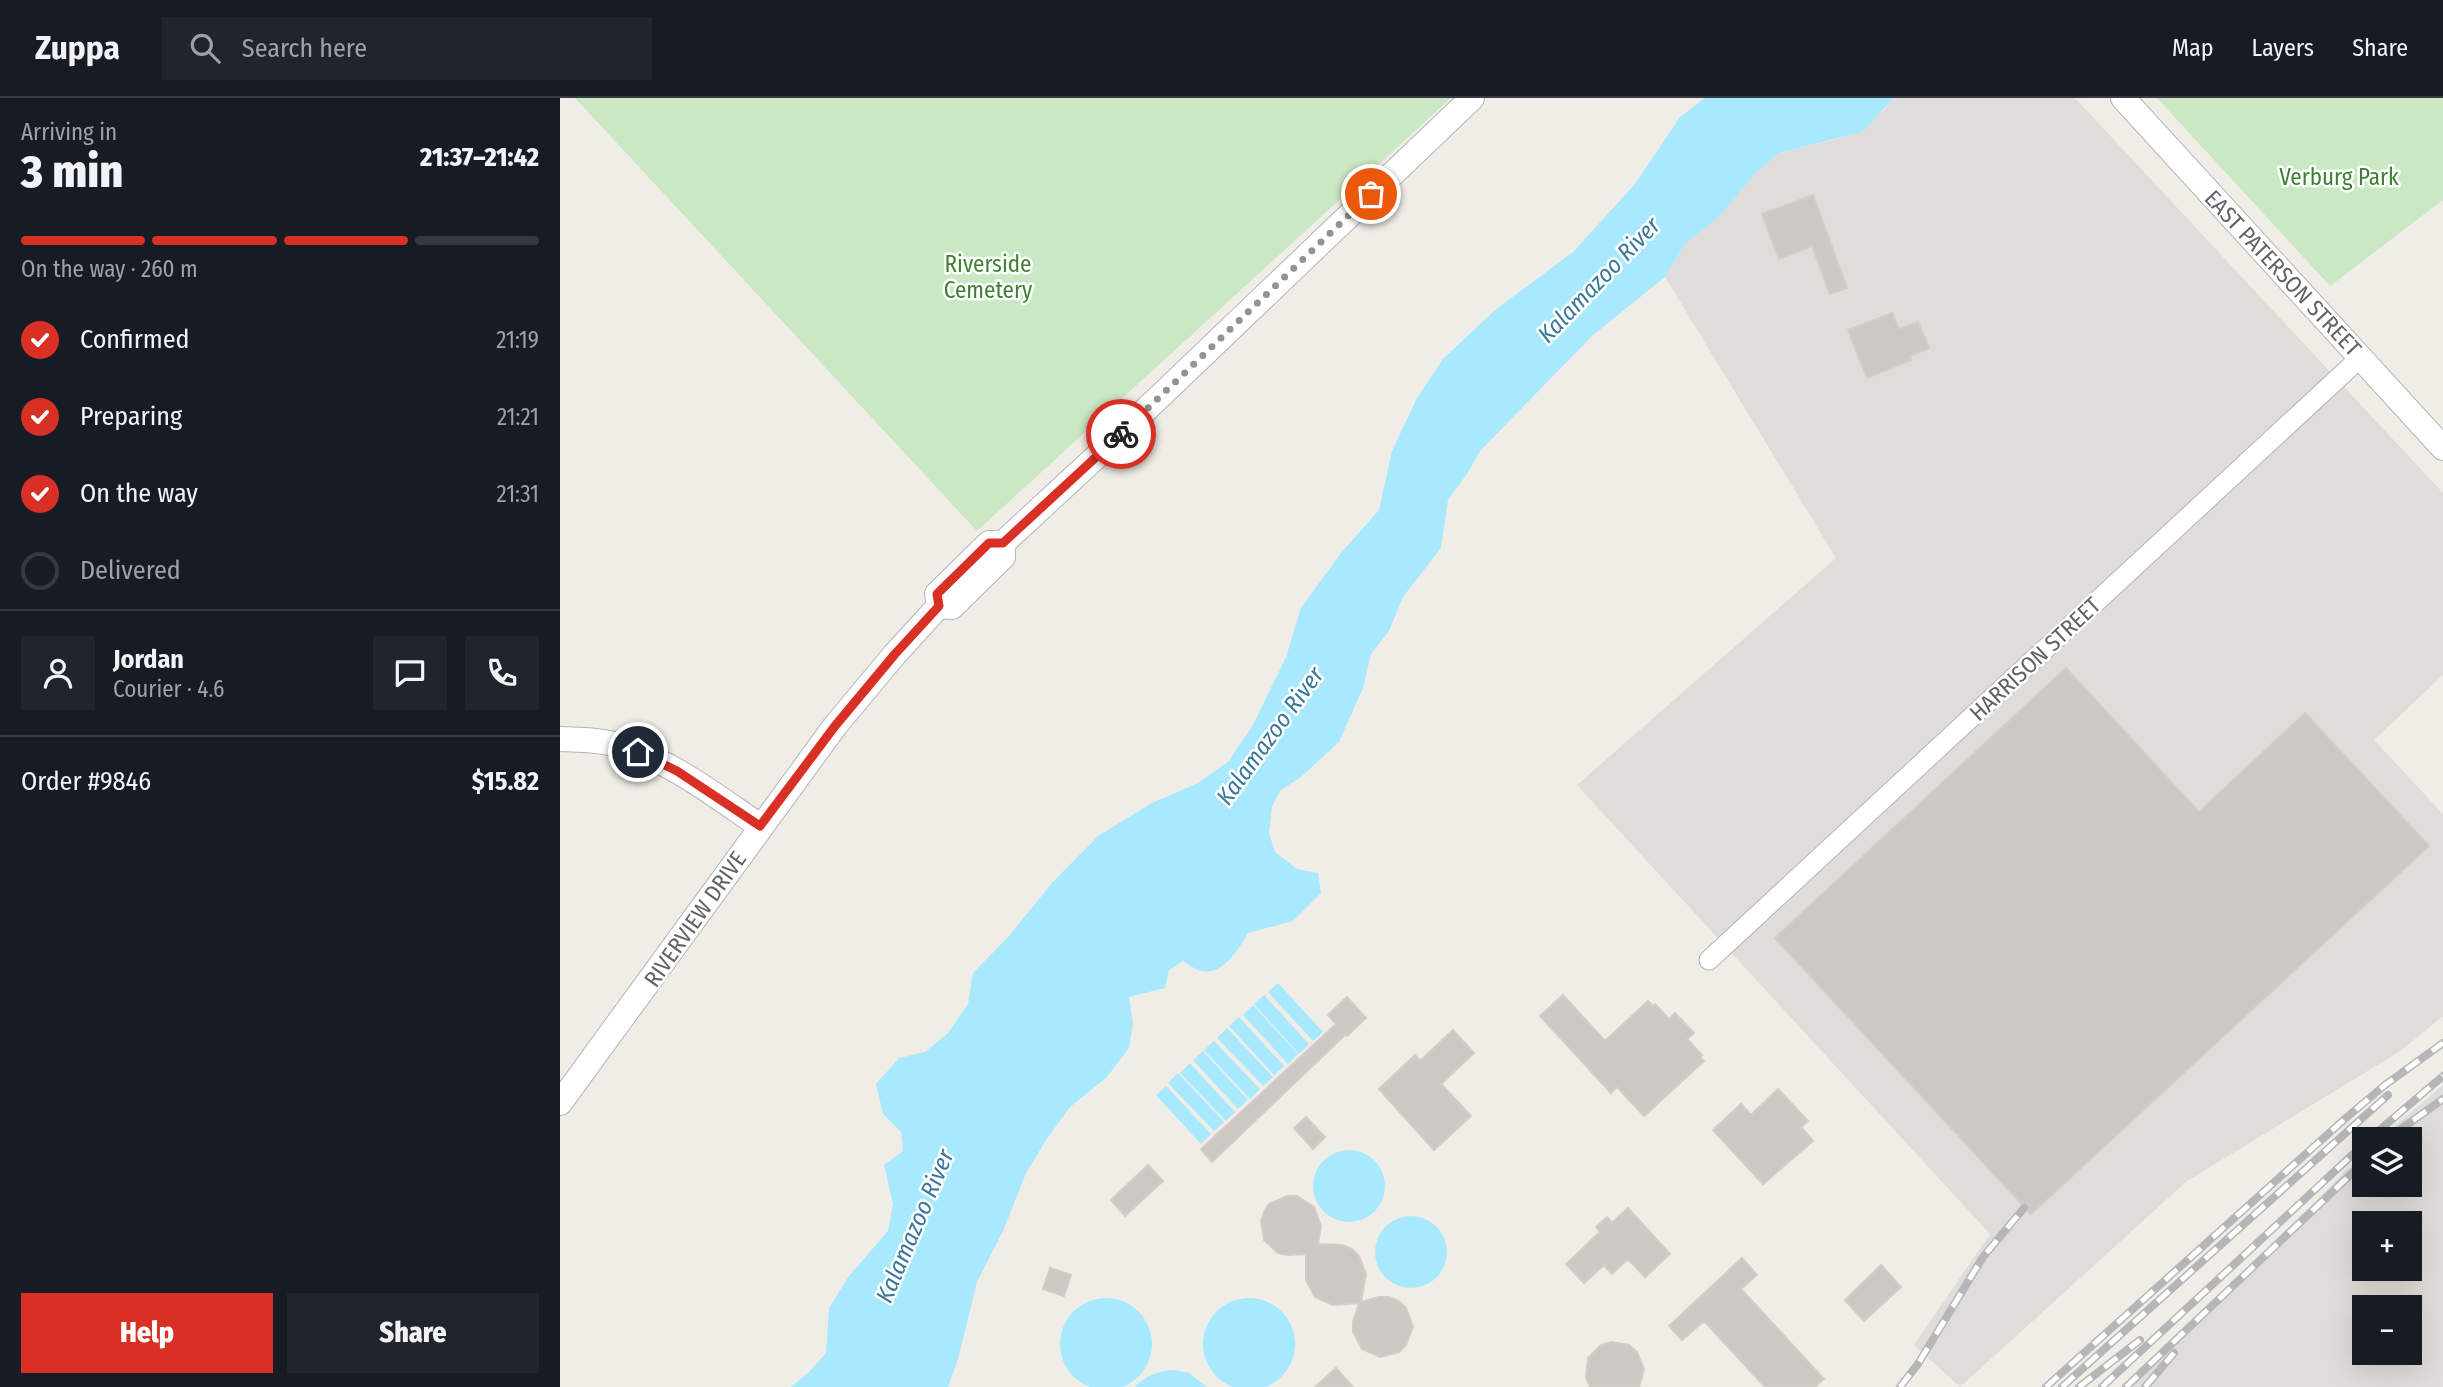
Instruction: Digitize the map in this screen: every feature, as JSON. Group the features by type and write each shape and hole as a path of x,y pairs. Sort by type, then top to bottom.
{"street":[{"name":"RIVERVIEW DRIVE","path":"560,1103 681,940 760,826 835,726 895,654 939,606 952,607 1003,557 1003,543 1120,435 1472,98"},
{"name":"EAST PATERSON STREET","path":"2123,98 2443,448"},
{"name":"HARRISON STREET","path":"1709,960 2361,357"},
{"path":"560,739 600,741 643,754 677,771 760,826"}],"shaded area":[{"path":"1894,98 2075,98 2443,493 2443,675 2374,740 2443,814 2443,1016 2402,1050 2187,1181 1960,1387 1914,1345 1990,1234 1577,785 1836,558 1665,277 1685,244 1719,217 1754,175 1779,153 1841,138 1883,111"},
{"path":"2443,1085 2443,1387 2127,1387 2352,1165 2352,1197 2422,1197 2422,1127 2394,1127"}],"green space":[{"name":"Riverside Cemetery","path":"575,98 1451,98 977,531"},
{"name":"Verburg Park","path":"2157,98 2443,98 2443,200 2330,286"}],"water":[{"name":"Kalamazoo River","path":"1705,98 1894,98 1862,132 1779,153 1754,175 1719,217 1685,244 1665,277 1592,336 1480,451 1448,500 1441,548 1403,597 1389,631 1371,654 1363,688 1339,742 1301,777 1281,790 1272,806 1269,833 1275,852 1297,869 1318,873 1321,893 1293,921 1248,933 1228,961 1215,970 1198,970 1183,961 1169,970 1165,988 1129,997 1133,1023 1129,1048 1107,1077 1070,1107 1026,1173 1003,1231 977,1282 958,1359 948,1387 791,1387 826,1353 829,1308 849,1276 888,1231 893,1204 884,1165 903,1151 901,1132 883,1114 876,1084 899,1058 925,1052 948,1033 968,1004 973,973 1009,936 1052,883 1098,836 1152,803 1198,783 1228,762 1253,725 1286,657 1301,608 1341,553 1379,510 1392,451 1417,398 1443,359 1495,310 1573,252 1635,184 1680,117"},
{"path":"1278,983 1323,1032 1313,1041 1268,992"},
{"path":"1264,995 1309,1044 1299,1054 1254,1004"},
{"path":"1253,1005 1298,1054 1288,1064 1243,1015"},
{"path":"1239,1017 1284,1066 1274,1075 1229,1026"},
{"path":"1227,1028 1273,1077 1263,1086 1217,1038"},
{"path":"1214,1041 1260,1089 1250,1099 1204,1050"},
{"path":"1203,1051 1248,1100 1238,1109 1193,1060"},
{"path":"1190,1063 1235,1112 1226,1121 1180,1073"},
{"path":"1178,1073 1224,1122 1214,1131 1168,1083"},
{"path":"1166,1086 1211,1134 1201,1144 1156,1095"},
{"path":"1342,1150 1356,1150 1375,1160 1385,1179 1385,1193 1375,1212 1356,1222 1342,1222 1323,1212 1313,1193 1313,1179 1323,1160"},
{"path":"1404,1216 1418,1216 1437,1226 1447,1245 1447,1259 1437,1278 1418,1288 1404,1288 1385,1278 1375,1259 1375,1245 1385,1226"},
{"path":"1106,1298 1124,1301 1139,1311 1149,1326 1149,1362 1139,1377 1124,1387 1088,1387 1073,1377 1063,1362 1060,1344 1063,1326 1073,1311 1088,1301"},
{"path":"1249,1298 1267,1301 1282,1311 1292,1326 1292,1362 1282,1377 1267,1387 1231,1387 1216,1377 1206,1362 1203,1344 1206,1326 1216,1311 1231,1301"},
{"path":"1174,1370 1189,1373 1207,1387 1135,1387 1153,1374"}],"building":[{"path":"1813,195 1847,288 1830,294 1812,246 1779,259 1762,214"},
{"path":"1892,313 1899,329 1918,322 1929,348 1910,356 1911,360 1867,378 1848,330"},
{"path":"2066,668 2199,812 2305,713 2429,846 2031,1214 1775,938"},
{"path":"1563,995 1605,1041 1648,1001 1653,1006 1655,1004 1669,1019 1675,1013 1694,1033 1687,1039 1704,1061 1644,1116 1617,1087 1611,1093 1540,1016"},
{"path":"1347,997 1366,1018 1212,1162 1201,1149 1336,1024 1328,1015"},
{"path":"1453,1030 1474,1053 1441,1084 1471,1116 1434,1150 1379,1089 1415,1055 1420,1061"},
{"path":"1778,1089 1808,1121 1801,1127 1813,1141 1763,1184 1713,1130 1741,1104 1751,1115"},
{"path":"1306,1117 1325,1137 1313,1149 1294,1128"},
{"path":"1148,1165 1163,1181 1125,1216 1111,1200"},
{"path":"1287,1196 1297,1196 1314,1207 1321,1226 1318,1244 1342,1245 1359,1256 1366,1274 1361,1302 1389,1297 1406,1308 1413,1327 1406,1345 1399,1352 1380,1357 1362,1349 1353,1332 1359,1303 1333,1305 1315,1297 1306,1280 1306,1254 1278,1253 1264,1240 1261,1221 1264,1212 1269,1204"},
{"path":"1628,1208 1670,1254 1645,1277 1628,1259 1612,1274 1604,1265 1584,1283 1566,1264 1600,1232 1596,1227 1607,1217 1612,1223"},
{"path":"1742,1258 1757,1275 1741,1289 1824,1379 1815,1387 1765,1387 1704,1321 1682,1340 1669,1326"},
{"path":"1881,1265 1901,1287 1864,1321 1845,1300"},
{"path":"1050,1268 1071,1275 1064,1296 1043,1289"},
{"path":"1611,1342 1629,1345 1637,1352 1644,1369 1639,1387 1590,1387 1586,1377 1588,1358 1601,1345"},
{"path":"1336,1368 1353,1387 1315,1387"}],"railway":[{"path":"2046,1387 2347,1117 2385,1085 2443,1043"},
{"path":"2383,1127 2443,1076"},
{"path":"2062,1387 2388,1095"},
{"path":"2404,1127 2443,1099"},
{"path":"2102,1387 2352,1155"},
{"path":"2126,1387 2352,1173"},
{"path":"1900,1387 1918,1364 1983,1257 2024,1208"},
{"path":"2079,1387 2140,1340"},
{"path":"2145,1387 2174,1353"}],"way so far":[{"path":"1121,434 1371,194"}],"route":[{"path":"638,752 677,771 760,826 835,726 939,606 937,594 989,543 1003,543 1121,434"}]}
